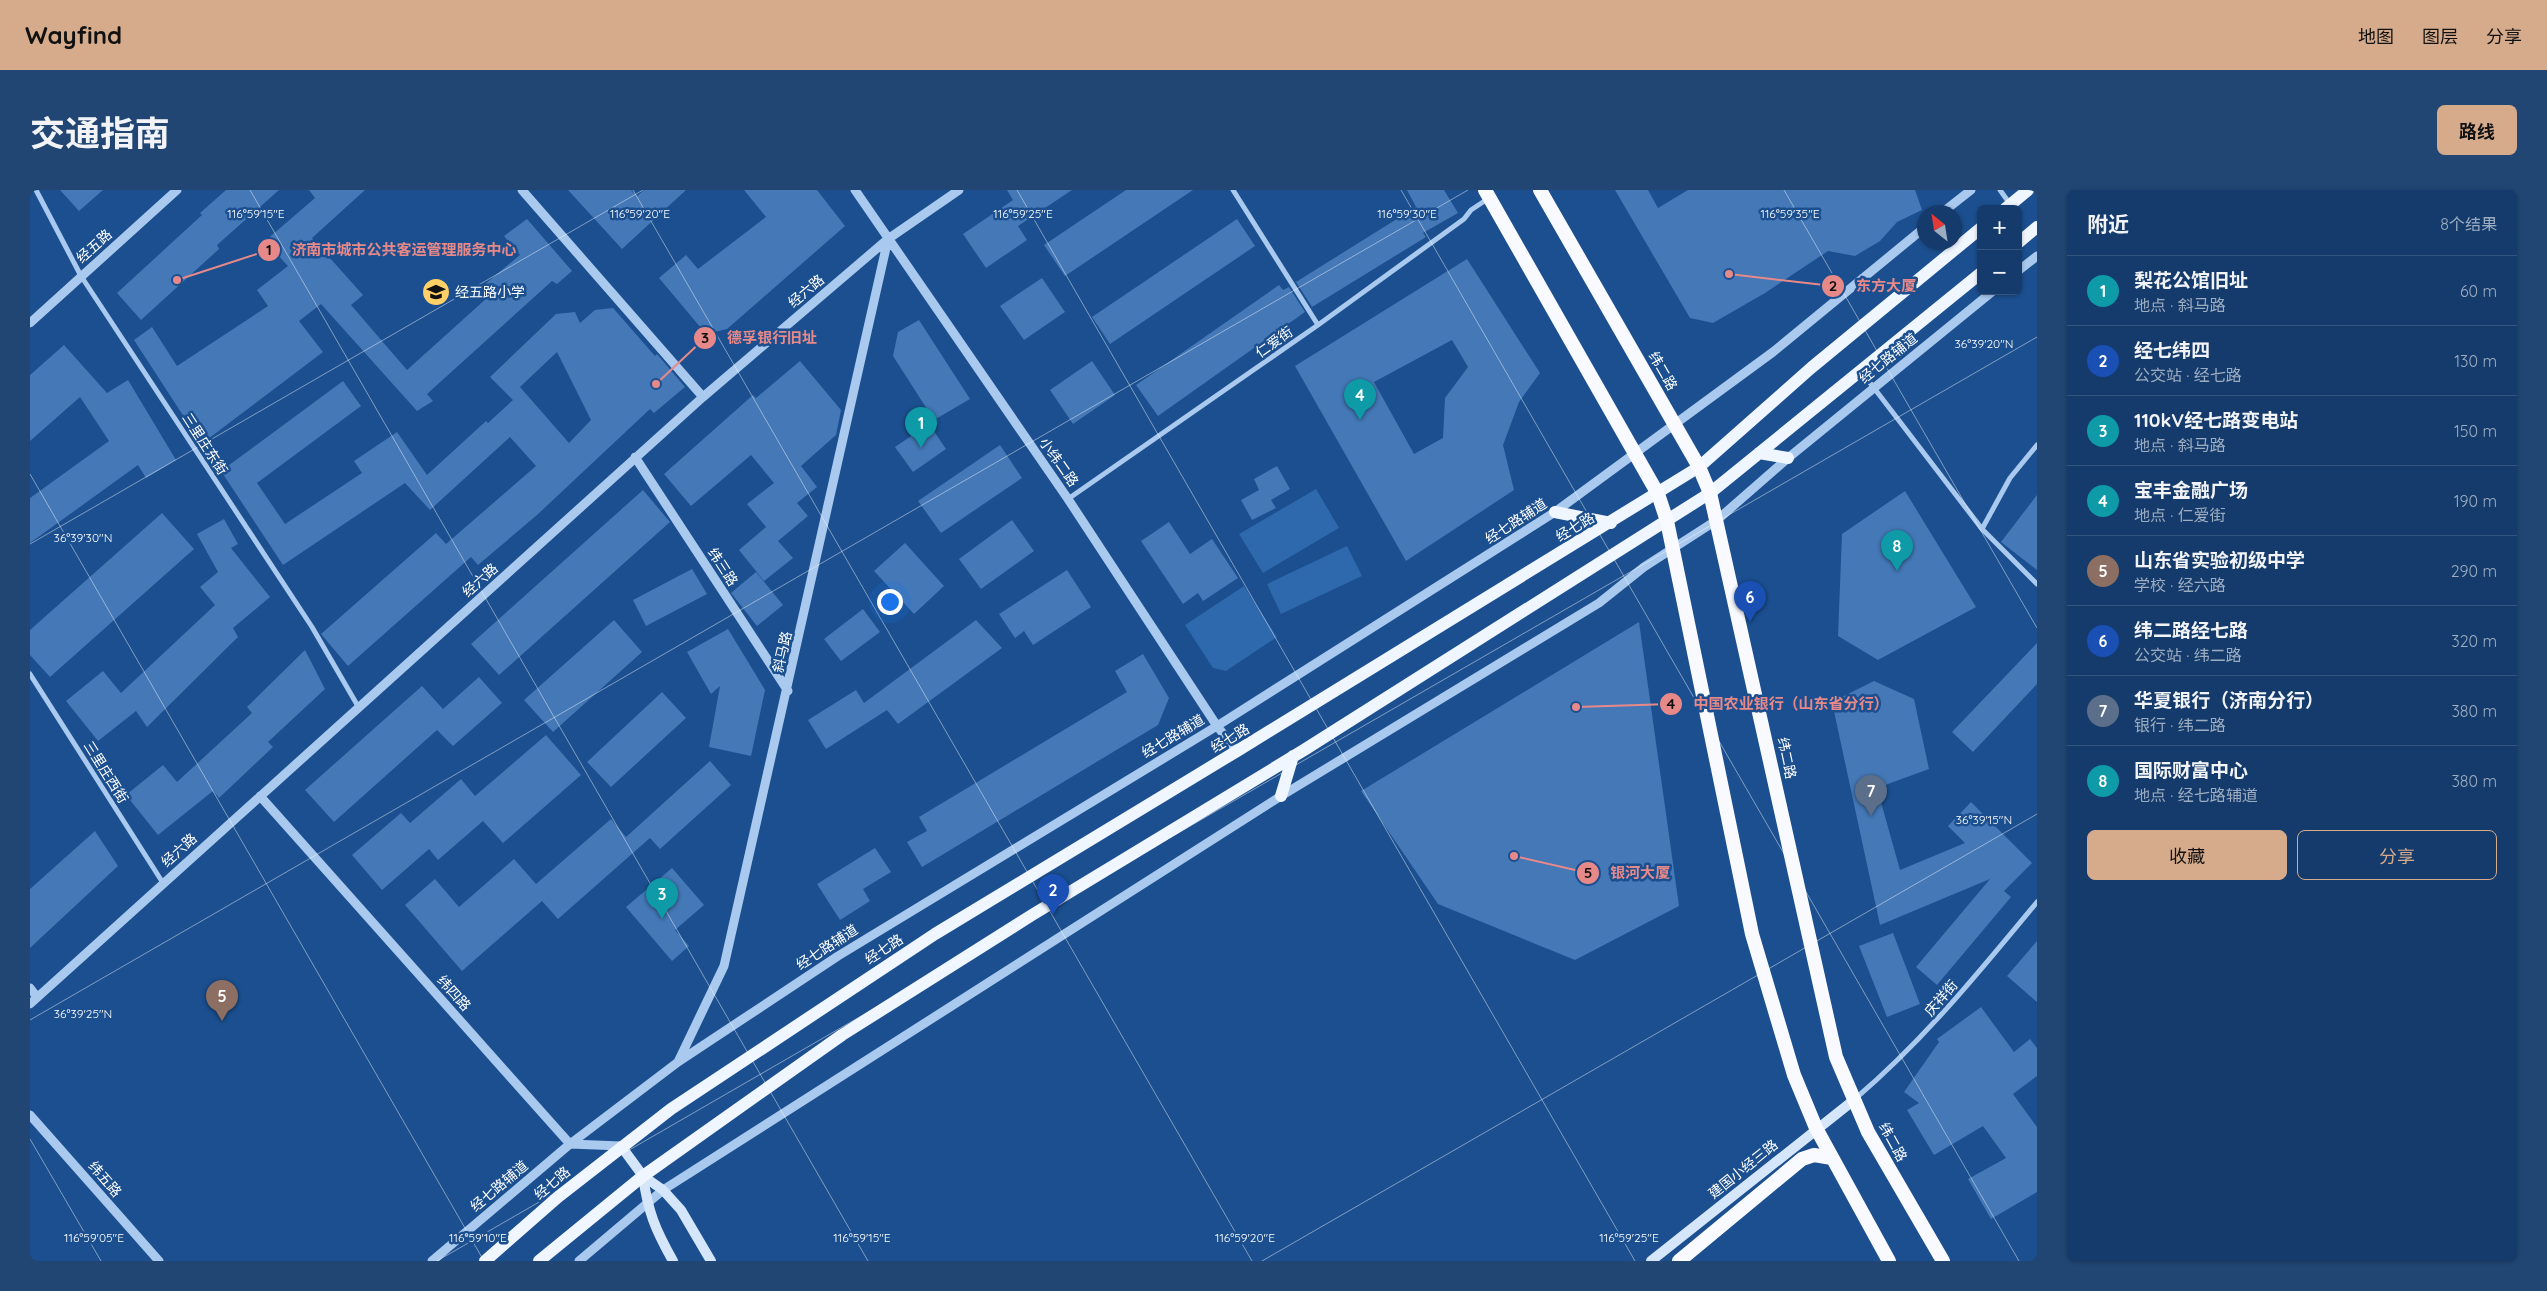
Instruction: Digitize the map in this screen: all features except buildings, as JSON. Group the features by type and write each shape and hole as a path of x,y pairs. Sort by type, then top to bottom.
{"highway":[{"name":"纬二路","path":"1540,190 1699,467 1710,493 1836,1057 1868,1132 1942,1261"},
{"path":"1487,194 1658,494 1673,548 1752,934 1794,1075 1816,1128 1889,1261"},
{"path":"1679,1261 1802,1160 1814,1154 1832,1158"}],"main road":[{"path":"2009,205 2028,190"},
{"path":"2022,240 2037,227"},
{"name":"经七路","path":"485,1261 558,1197 621,1146 679,1104 935,934 1658,494 1699,467 1811,368 1977,231"},
{"path":"539,1261 643,1176 842,1035 1032,915 1293,756 1710,493 1977,276"},
{"path":"1759,453 1788,458"},
{"path":"1555,512 1611,522"},
{"path":"1281,796 1293,756"},
{"name":"建国小经三路","path":"1651,1261 1816,1128 1854,1100"},
{"path":"621,1146 643,1176 663,1190 681,1210 711,1261"},
{"path":"643,1176 646,1203 654,1227 674,1261"}],"street":[{"name":"三里庄东街","path":"36,190 81,276 312,628 359,708"},
{"name":"经五路","path":"30,323 177,190"},
{"path":"522,190 703,397"},
{"name":"小纬二路","path":"855,190 1068,499 1217,726 1237,751"},
{"name":"经六路","path":"30,1004 703,397 888,239 959,190"},
{"path":"1233,190 1318,325"},
{"path":"1952,205 1971,190"},
{"path":"2000,190 2008,205"},
{"name":"仁爱街","path":"1068,499 1318,325 1464,219 1487,194"},
{"name":"经七路辅道","path":"432,1261 570,1144 678,1062 838,956 1217,726 1555,512 1773,352 1917,234"},
{"name":"斜马路","path":"678,1062 724,966 788,691 888,239"},
{"path":"2022,268 2037,256"},
{"name":"经七路辅道","path":"579,1261 663,1190 1281,796 1599,603 1644,567 1717,520 1788,458 1989,295"},
{"path":"1860,370 1982,529 2037,584"},
{"path":"1982,529 2010,478 2037,445"},
{"name":"纬三路","path":"635,457 788,691"},
{"name":"三里庄西街","path":"30,674 163,883"},
{"name":"纬四路","path":"260,796 570,1144"},
{"name":"庆祥街","path":"1854,1100 1910,1049 1952,1003 2037,902"},
{"path":"30,988 37,997"},
{"name":"纬五路","path":"30,1115 159,1261"},
{"path":"570,1144 621,1146"}],"shaded area":[{"path":"1316,489 1339,528 1263,573 1239,534"},
{"path":"1347,546 1362,576 1281,614 1267,584"},
{"path":"1244,586 1277,637 1226,671 1213,668 1185,625"}],"place":[{"name":"东方大厦","path":"1729,274"},
{"name":"济南市城市公共客运管理服务中心","path":"177,280"},
{"name":"经五路小学","path":"436,292"},
{"name":"德孚银行旧址","path":"656,384"},
{"name":"宝丰金融广场","path":"1360,420"},
{"name":"梨花公馆旧址","path":"921,448"},
{"name":"国际财富中心","path":"1897,571"},
{"name":"纬二路经七路","path":"1750,622"},
{"name":"中国农业银行（山东省分行）","path":"1576,707"},
{"name":"华夏银行（济南分行）","path":"1871,816"},
{"name":"银河大厦","path":"1514,856"},
{"name":"经七纬四","path":"1053,915"},
{"name":"110kV经七路变电站","path":"662,919"},
{"name":"山东省实验初级中学","path":"222,1021"}]}
